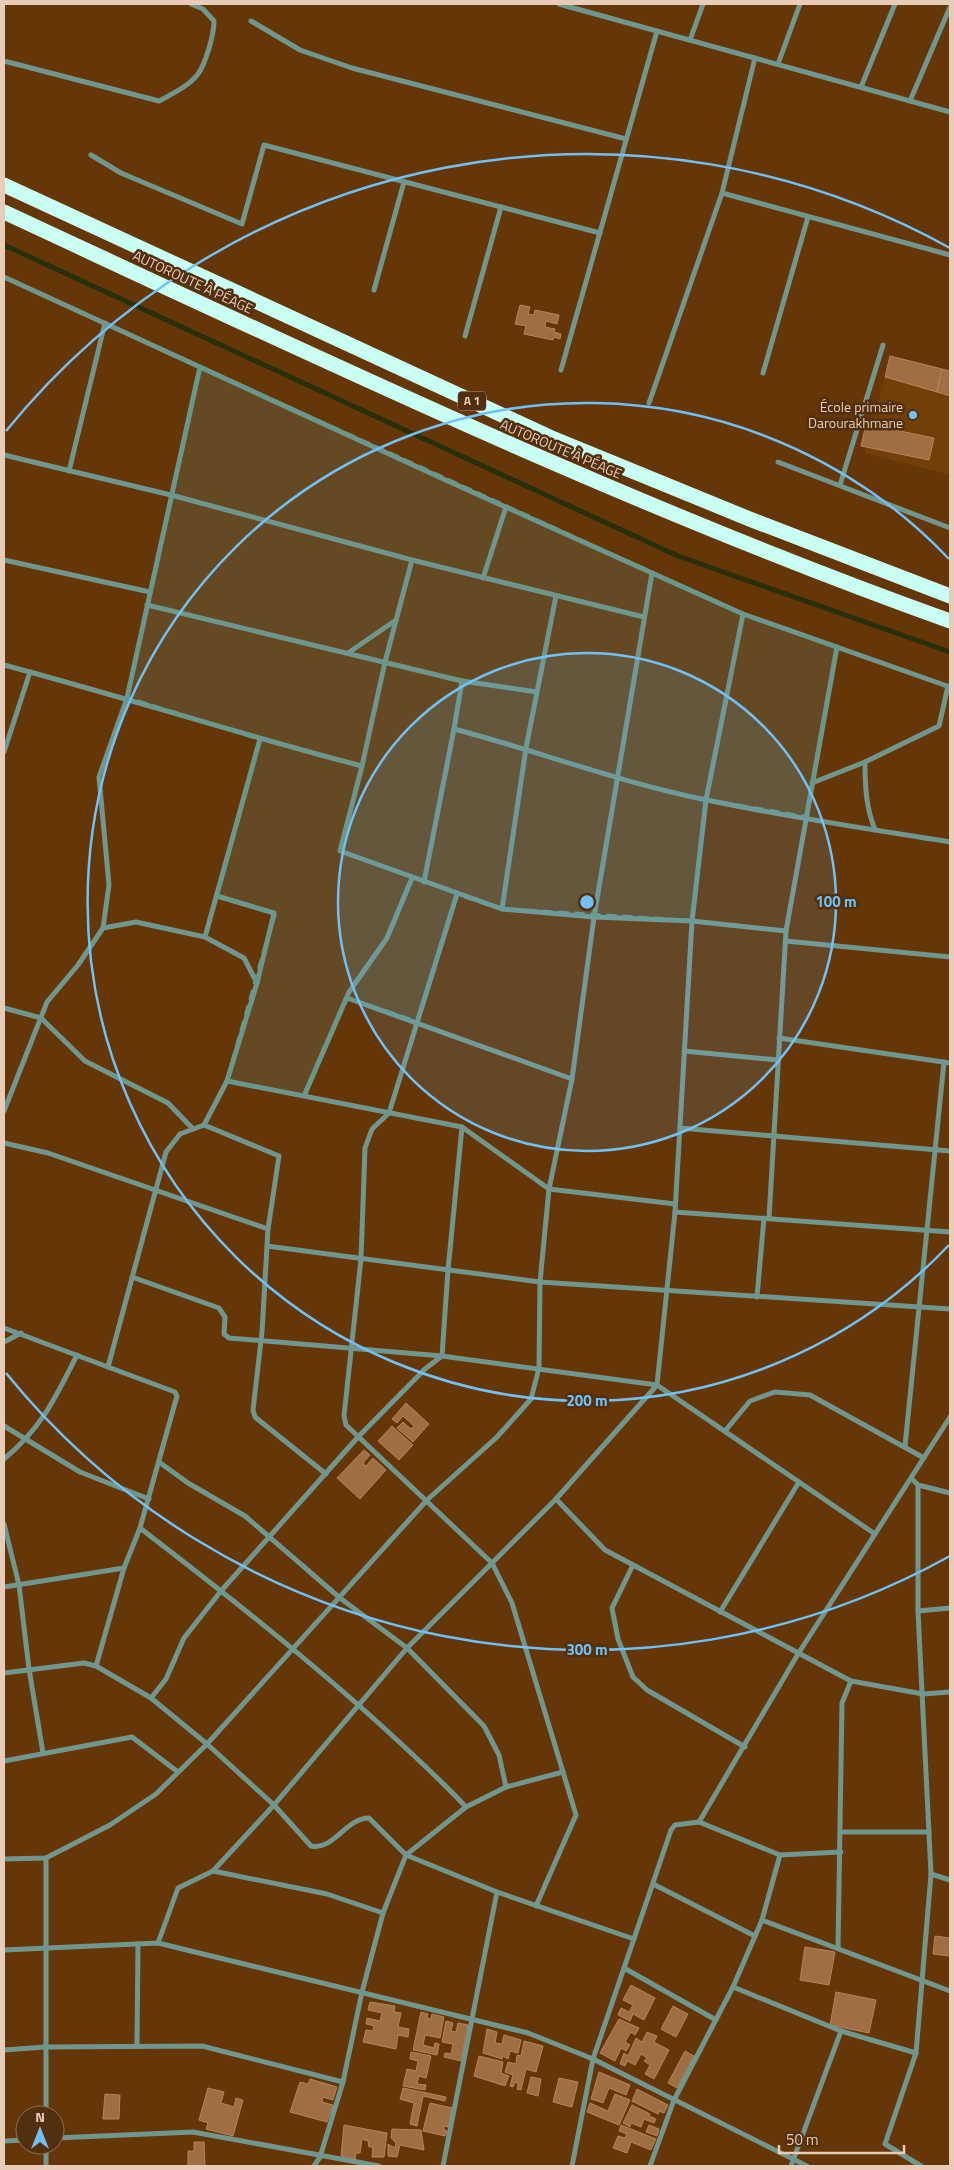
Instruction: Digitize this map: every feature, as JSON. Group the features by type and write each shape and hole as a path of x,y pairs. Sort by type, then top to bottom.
{"highway":[{"name":"A 1","path":"4,184 554,439 752,520 950,596"},
{"name":"AUTOROUTE À PÉAGE","path":"4,212 547,462 748,545 950,621"}],"street":[{"path":"4,61 159,101 177,91 198,73 214,32 214,21 203,9 191,4"},
{"path":"559,4 950,112"},
{"path":"690,40 703,4"},
{"path":"778,64 800,4"},
{"path":"861,87 895,4"},
{"path":"910,101 950,7"},
{"path":"251,21 300,50 352,68 626,139"},
{"path":"561,370 657,31"},
{"path":"649,404 722,193 755,58"},
{"path":"91,155 121,173 242,224 264,145 600,233"},
{"path":"374,290 404,182"},
{"path":"722,193 950,255"},
{"path":"465,336 501,207"},
{"path":"763,373 808,217"},
{"path":"4,276 743,614 949,686 939,726 865,762 812,783"},
{"path":"68,470 104,323"},
{"path":"840,485 884,346"},
{"path":"4,1111 47,1002 78,965 104,928 109,885 99,777 127,698 200,367"},
{"path":"4,455 171,495 412,560 644,617"},
{"path":"778,462 950,528"},
{"path":"483,578 506,507"},
{"path":"4,560 150,592"},
{"path":"412,560 385,662 362,766 340,851 502,909 594,917 692,921 786,931"},
{"path":"4,1859 46,1858 110,1825 156,1794 207,1744 427,1500 497,1436 531,1399 539,1368 540,1282 549,1189 572,1078 594,917 616,777 652,573"},
{"path":"502,909 526,748 556,596"},
{"path":"147,606 462,680 537,692"},
{"path":"158,1943 178,1888 213,1871 274,1805 407,1648 556,1499 657,1385 675,1204 692,921 706,800 743,614"},
{"path":"348,653 396,620"},
{"path":"757,1297 774,1135 786,931 837,647"},
{"path":"4,665 127,698 260,739 362,766"},
{"path":"4,752 30,672"},
{"path":"424,882 462,680"},
{"path":"454,729 526,748 616,777 706,800 950,842"},
{"path":"205,937 260,739"},
{"path":"865,762 865,794 868,812 875,830"},
{"path":"304,1096 346,998 387,938 412,878"},
{"path":"457,894 389,1112 372,1128 365,1148 360,1258 344,1416 346,1426 427,1500 492,1564 512,1603 576,1816 536,1906"},
{"path":"204,1125 227,1081 256,983 274,913 216,896"},
{"path":"104,928 136,922 205,937 244,958 256,983"},
{"path":"786,940 950,957"},
{"path":"346,998 572,1078"},
{"path":"4,1008 41,1018 85,1062 168,1103 193,1128"},
{"path":"779,1038 950,1063"},
{"path":"684,1051 778,1060"},
{"path":"905,1446 944,1062"},
{"path":"227,1081 462,1127 549,1189 675,1204"},
{"path":"108,1367 166,1152 180,1134 204,1125 279,1156 268,1229 261,1340 253,1402 256,1417 326,1474"},
{"path":"151,1698 166,1679 184,1638 221,1591 358,1437 425,1370 442,1356 448,1270 462,1127"},
{"path":"680,1128 950,1150"},
{"path":"4,1143 48,1152 268,1229"},
{"path":"674,1212 927,1228 950,1232"},
{"path":"267,1246 540,1282 950,1309"},
{"path":"132,1277 219,1308 225,1317 224,1334 229,1338 442,1356 657,1385 875,1534"},
{"path":"4,1328 175,1392 177,1396 149,1499 124,1568 96,1666"},
{"path":"4,1342 21,1333"},
{"path":"4,1460 26,1441 46,1414 77,1355"},
{"path":"725,1431 750,1402 775,1392 810,1395 924,1458"},
{"path":"699,1822 745,1747 798,1654 950,1417"},
{"path":"4,1426 80,1472 149,1499"},
{"path":"159,1462 188,1483 245,1516 340,1598 407,1648 484,1726 499,1755 506,1787"},
{"path":"911,1478 918,1485 950,1493"},
{"path":"720,1612 799,1482"},
{"path":"918,1485 918,1611 931,1874 916,2053 884,2144 921,2166"},
{"path":"556,1499 605,1550 851,1681 923,1694 950,1692"},
{"path":"4,1524 19,1585 28,1669 43,1753"},
{"path":"140,1528 292,1648 358,1704 444,1783 466,1807"},
{"path":"633,1565 612,1608 618,1639 633,1678 647,1690 745,1747"},
{"path":"4,1587 124,1568"},
{"path":"918,1611 950,1608"},
{"path":"4,1673 84,1663 96,1666 151,1698 207,1744 274,1805 311,1846 318,1848 355,1821 369,1818 406,1855 497,1892 634,1939"},
{"path":"838,1948 842,1703 851,1681"},
{"path":"4,1761 132,1737 178,1772"},
{"path":"314,2166 320,2157 343,2082 362,1992 383,1913 406,1855 466,1807 506,1787 563,1772"},
{"path":"572,2166 593,2059 671,1830 675,1825 699,1822 780,1856 841,1852"},
{"path":"841,1832 929,1832"},
{"path":"650,2166 674,2100 733,1987 762,1920 780,1856"},
{"path":"46,1858 46,2105"},
{"path":"213,1871 327,1894 383,1913"},
{"path":"931,1874 950,1880"},
{"path":"653,1884 755,1936"},
{"path":"443,2166 497,1892"},
{"path":"762,1920 923,1979 950,1991"},
{"path":"4,1950 158,1943 473,2018 528,2033 593,2059 807,2166"},
{"path":"137,2046 138,1944"},
{"path":"624,1968 716,2020"},
{"path":"733,1987 841,2031 916,2053"},
{"path":"791,2166 841,2031"},
{"path":"4,2050 45,2047 202,2046 343,2082"},
{"path":"65,2138 193,2132 320,2157 379,2166"}],"highlighted area":[{"path":"200,367 743,614 837,647 806,817 706,800 692,921 502,909 457,894 417,1022 347,998 304,1096 227,1081 275,913 217,896 260,739 127,698"}],"shaded area":[{"name":"École primaire Darourakhmane","path":"890,356 950,371 950,475 865,453"}],"building":[{"path":"520,305 530,307 528,314 534,315 535,310 559,315 557,324 546,321 545,327 555,329 554,332 561,334 560,339 554,337 553,340 524,334 526,326 515,324"},
{"path":"890,356 942,369 937,392 885,377"},
{"path":"942,369 950,371 950,396 937,392"},
{"path":"866,424 934,438 929,460 861,446"},
{"path":"406,1403 429,1424 413,1442 397,1428 403,1422 411,1429 414,1426 403,1416 397,1423 392,1419"},
{"path":"392,1426 413,1445 399,1460 378,1441"},
{"path":"364,1450 370,1455 363,1463 366,1466 373,1458 386,1470 360,1499 337,1478"},
{"path":"935,1936 950,1938 950,1956 933,1954"},
{"path":"805,1947 835,1952 829,1985 800,1980"},
{"path":"631,1985 655,1998 644,2020 633,2014 630,2021 618,2015 621,2008 629,2012 633,2005 623,2000"},
{"path":"836,1992 876,2000 869,2033 830,2025"},
{"path":"370,2002 395,2006 394,2012 401,2013 398,2027 409,2029 408,2037 398,2035 396,2049 363,2042 366,2030 373,2031 374,2026 366,2024 367,2018 380,2021 382,2013 368,2010"},
{"path":"673,2006 688,2014 676,2037 661,2029"},
{"path":"421,2012 428,2014 427,2018 431,2019 432,2014 444,2017 440,2038 425,2035 423,2045 434,2048 435,2043 439,2044 437,2055 413,2050"},
{"path":"619,2019 639,2028 635,2035 631,2032 625,2042 630,2045 626,2051 621,2048 615,2061 600,2053"},
{"path":"446,2021 453,2023 451,2031 456,2032 458,2023 468,2025 461,2061 444,2057 445,2053 451,2054 453,2044 442,2042"},
{"path":"487,2029 497,2032 495,2043 502,2044 504,2035 521,2040 518,2053 510,2051 508,2059 503,2056 502,2059 483,2053"},
{"path":"647,2032 657,2036 654,2042 669,2050 654,2079 645,2074 650,2065 644,2061 647,2058 641,2054 635,2065 627,2061 625,2066 620,2064 624,2053 628,2056 636,2038 642,2042"},
{"path":"524,2041 543,2046 536,2072 526,2069 521,2090 517,2089 518,2083 515,2082 513,2087 510,2086 513,2075 505,2072 508,2062 516,2064 517,2055 521,2056"},
{"path":"685,2051 694,2056 677,2088 668,2083"},
{"path":"411,2052 431,2056 426,2078 419,2076 417,2084 426,2085 425,2090 403,2086 407,2069 416,2071 418,2061 410,2059"},
{"path":"479,2056 503,2062 501,2073 509,2076 505,2086 474,2076"},
{"path":"599,2072 630,2085 626,2095 609,2088 603,2103 591,2099"},
{"path":"531,2077 541,2079 538,2096 527,2093"},
{"path":"559,2078 578,2082 572,2107 553,2102"},
{"path":"310,2079 337,2087 333,2100 323,2097 322,2102 333,2105 327,2122 290,2112 300,2082 308,2084"},
{"path":"208,2088 224,2092 221,2103 234,2107 236,2098 243,2100 233,2136 206,2129 208,2123 199,2120"},
{"path":"403,2088 446,2097 445,2101 423,2096 417,2126 410,2124 414,2103 400,2099"},
{"path":"637,2089 668,2105 664,2113 659,2111 658,2114 632,2101"},
{"path":"105,2094 120,2095 119,2119 103,2119"},
{"path":"615,2094 630,2100 619,2125 587,2112 590,2103 608,2111"},
{"path":"430,2103 452,2108 448,2127 444,2126 444,2130 447,2131 445,2136 423,2131"},
{"path":"632,2105 650,2114 649,2116 656,2119 654,2123 644,2119 641,2127 631,2123 630,2127 623,2123"},
{"path":"344,2125 387,2133 384,2157 372,2157 373,2147 369,2147 368,2141 362,2139 360,2153 356,2153 355,2159 341,2156"},
{"path":"621,2125 656,2139 651,2150 631,2142 627,2153 613,2148 618,2136 625,2138 627,2134 619,2131"},
{"path":"649,2125 659,2129 657,2136 646,2132"},
{"path":"392,2129 421,2130 424,2150 400,2145 397,2157 388,2156 388,2144 395,2148 396,2143 391,2138"},
{"path":"194,2142 204,2142 205,2166 188,2166 188,2151 194,2151"}],"waterway":[{"path":"4,245 678,556 950,652"}],"place":[{"name":"École primaire Darourakhmane","path":"913,415"}]}
